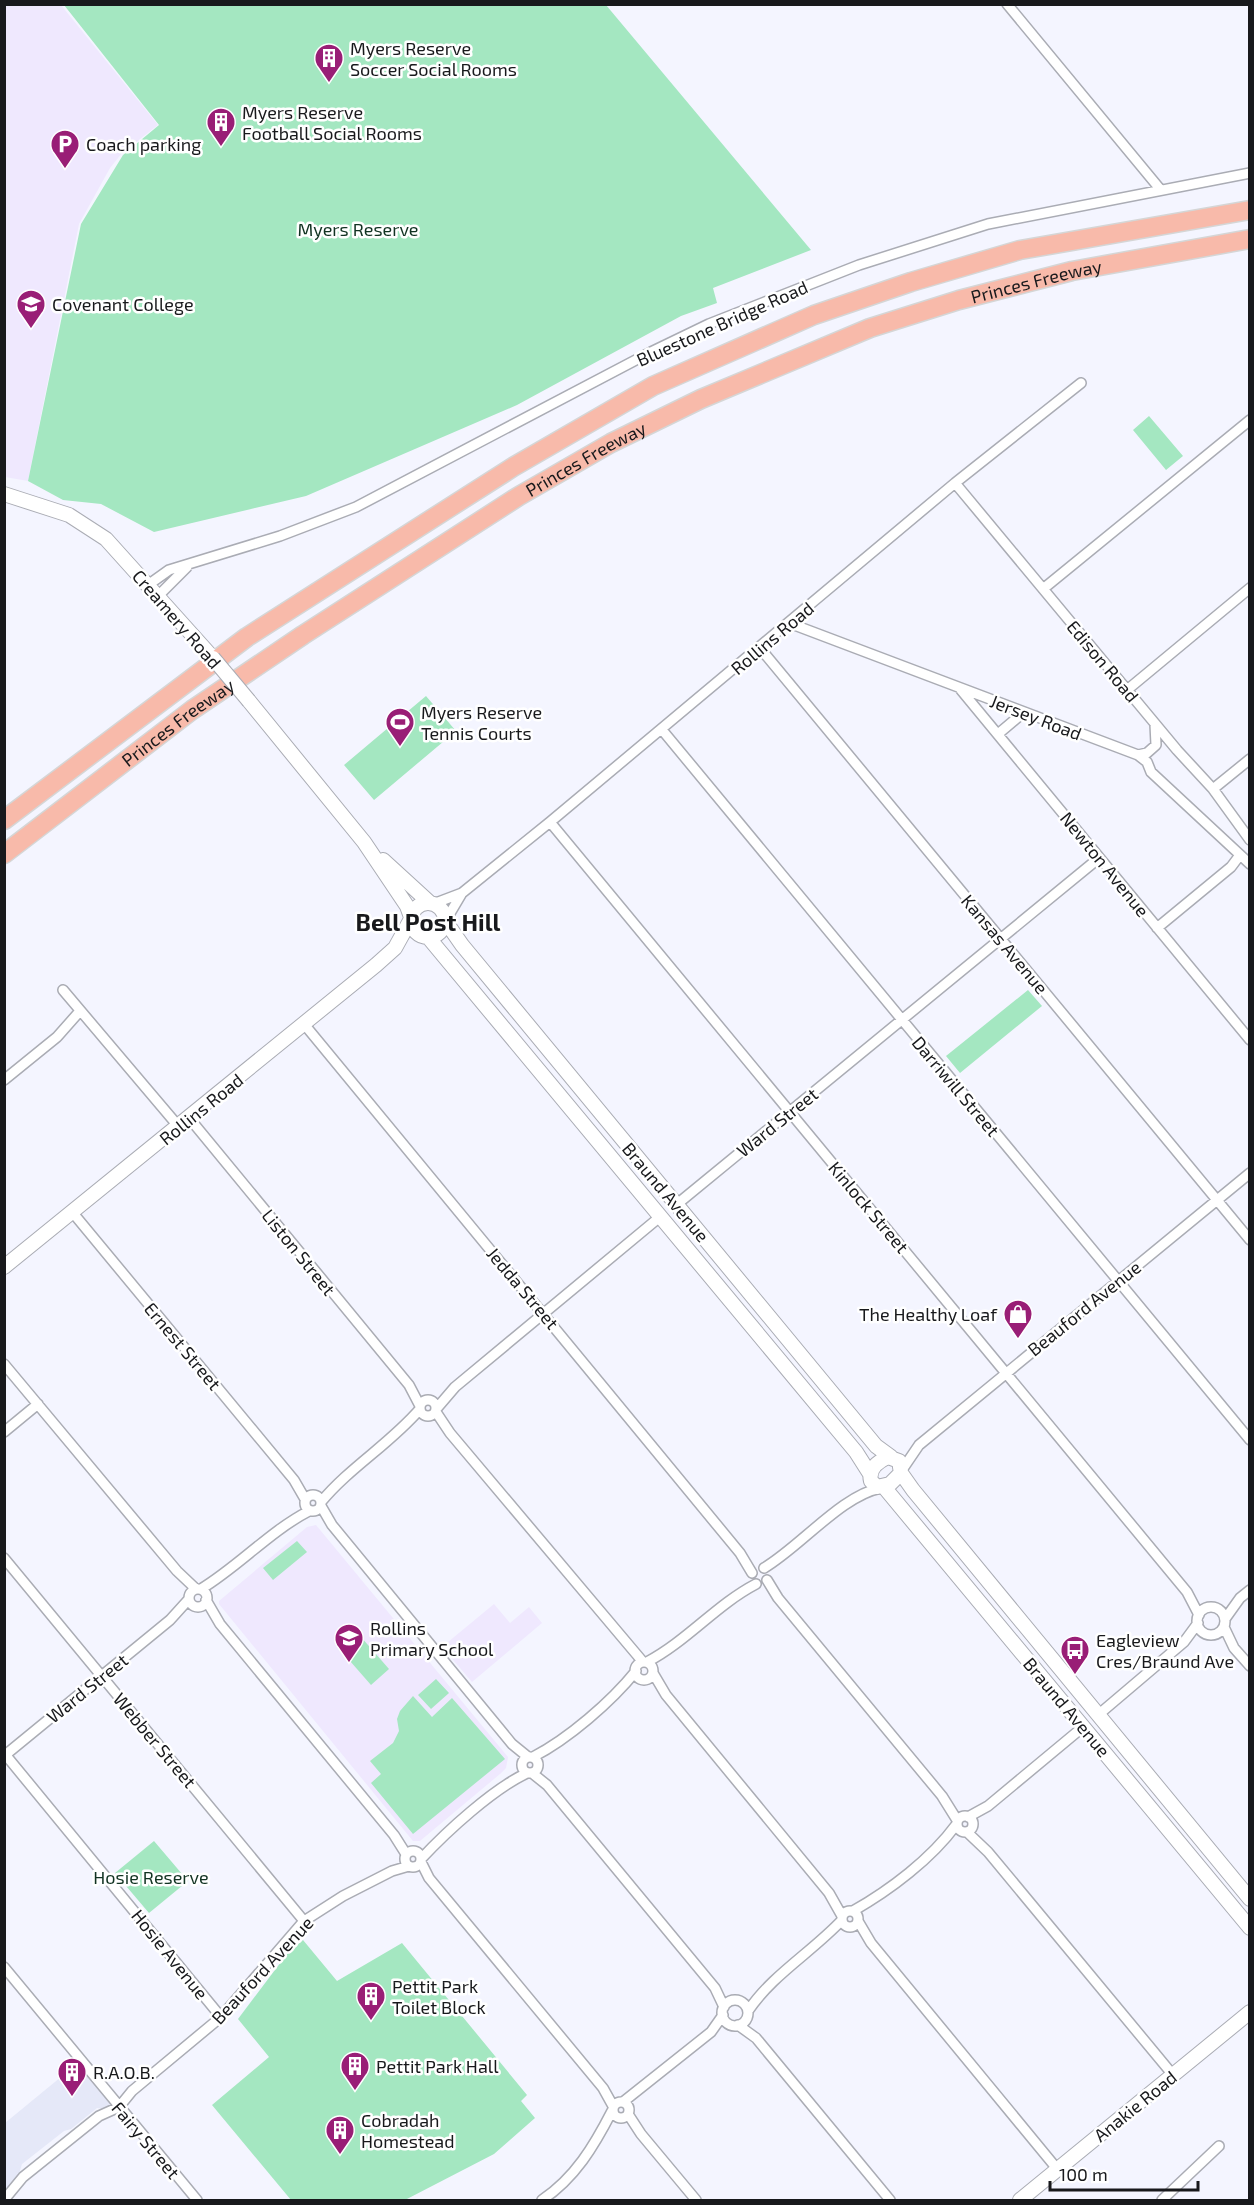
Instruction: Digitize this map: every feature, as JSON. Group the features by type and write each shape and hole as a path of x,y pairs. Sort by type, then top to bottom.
{"highway":[{"name":"Princes Freeway","path":"4,820 247,637 513,467 653,386 814,315 911,282 1020,249 1250,210"},
{"name":"Princes Freeway","path":"4,854 192,710 303,635 519,496 612,443 700,399 870,328 958,300 1072,271 1250,239"}],"street":[{"path":"1007,4 1160,189"},
{"name":"Bluestone Bridge Road","path":"148,585 167,571 280,536 356,507 651,352 709,324 859,265 988,224 1250,172"},
{"name":"Rollins Road","path":"431,903 462,893 663,731 955,483 1081,383"},
{"path":"1043,589 1250,420"},
{"name":"Edison Road","path":"955,483 1155,724 1213,789 1250,840"},
{"name":"Creamery Road","path":"4,494 32,501 81,522 105,539 213,658 364,842 407,906 411,918"},
{"name":"Bluestone Bridge Road","path":"158,596 189,566"},
{"path":"1127,690 1250,588"},
{"name":"Jersey Road","path":"789,623 1144,757"},
{"name":"Kansas Avenue","path":"760,648 1250,1240"},
{"name":"Newton Avenue","path":"960,688 1250,1040"},
{"path":"998,734 1024,712"},
{"path":"1155,724 1156,744 1144,757 1151,772 1250,864"},
{"name":"Darriwill Street","path":"663,731 1250,1440"},
{"path":"1156,744 1168,745 1177,750"},
{"path":"1213,789 1250,759"},
{"name":"Kinlock Street","path":"550,822 1187,1592 1198,1619 1210,1634"},
{"name":"Creamery Road","path":"364,842 431,903"},
{"path":"1157,928 1231,867 1240,855"},
{"name":"Ward Street","path":"5,1754 1099,858"},
{"name":"Rollins Road","path":"446,921 462,893"},
{"path":"431,903 443,910 446,921 439,933 426,937 415,932 411,918 420,906 431,903"},
{"name":"Rollins Road","path":"395,948 411,918"},
{"name":"Braund Avenue","path":"446,921 676,1205 876,1446 892,1457"},
{"name":"Rollins Road","path":"4,1267 184,1123 395,948 426,937"},
{"name":"Braund Avenue","path":"426,937 864,1461 870,1474"},
{"name":"Liston Street","path":"63,990 184,1123 450,1433 1058,2169"},
{"path":"4,1080 57,1037 80,1011"},
{"name":"Jedda Street","path":"304,1024 1173,2075"},
{"name":"Beauford Avenue","path":"892,1457 919,1445 1250,1173"},
{"name":"Ernest Street","path":"73,1213 715,1988 737,2001 747,2014"},
{"path":"4,1364 696,2200"},
{"path":"4,1432 38,1404"},
{"name":"Beauford Avenue","path":"901,1472 919,1445"},
{"path":"892,1457 900,1463 901,1472 896,1480 882,1487 872,1484 870,1474 879,1462 892,1457"},
{"name":"Braund Avenue","path":"901,1472 1250,1899"},
{"name":"Beauford Avenue","path":"857,1496 870,1474"},
{"name":"Braund Avenue","path":"882,1487 1250,1928"},
{"name":"Beauford Avenue","path":"6,2199 32,2169 99,2116 119,2107 132,2091 221,2017 304,1921 343,1896 413,1859 434,1844 857,1496 882,1487"},
{"name":"Webber Street","path":"4,1558 304,1921"},
{"path":"711,2032 733,2025 747,2014 760,1994 825,1938 874,1900 1184,1642 1198,1619 1213,1608 1240,1598 1250,1590"},
{"name":"Kinlock Street","path":"1187,1592 1213,1608 1225,1623"},
{"path":"1184,1642 1210,1634 1225,1623 1240,1598"},
{"path":"1225,1623 1234,1648"},
{"path":"1210,1634 1234,1648 1250,1666"},
{"name":"Hosie Avenue","path":"5,1754 221,2017"},
{"path":"1207,1877 1221,1864"},
{"name":"Fairy Street","path":"4,1967 197,2200"},
{"name":"Ernest Street","path":"715,1988 723,2011 733,2025"},
{"path":"542,2200 571,2176 600,2133 621,2110 711,2032 723,2011 737,2001 760,1994"},
{"name":"Anakie Road","path":"1020,2200 1250,2012"},
{"path":"747,2014 756,2038 890,2200"},
{"path":"733,2025 756,2038"},
{"path":"1162,2200 1220,2145"}],"shaded area":[{"name":"Covenant College","path":"5,4 61,5 158,125 122,153 110,168 79,224 28,481 5,477"},
{"name":"Rollins Primary School","path":"316,1525 508,1757 506,1768 500,1774 420,1841 413,1841 219,1604 219,1601 307,1527"},
{"path":"494,1604 510,1623 529,1607 542,1623 472,1682 442,1647"},
{"path":"78,2063 111,2104 104,2109 97,2108 22,2164 18,2177 9,2188 5,2189 5,2123"}],"green space":[{"name":"Myers Reserve","path":"64,5 606,5 811,250 713,288 717,303 681,316 517,405 306,496 154,532 101,504 63,500 28,481 81,224 123,155 159,125"},
{"path":"1149,416 1183,456 1166,470 1133,430"},
{"name":"Myers Reserve Tennis Courts","path":"426,696 456,731 374,800 344,765"},
{"path":"1028,990 1042,1006 960,1073 946,1056"},
{"path":"297,1541 307,1552 273,1580 263,1568"},
{"path":"361,1637 389,1669 371,1685 343,1653"},
{"path":"436,1679 449,1693 431,1709 418,1695"},
{"path":"413,1696 432,1717 452,1698 505,1759 413,1834 371,1783 381,1774 370,1761 393,1743 399,1731 397,1719 400,1711"},
{"name":"Hosie Reserve","path":"154,1841 188,1881 149,1913 115,1873"},
{"path":"303,1940 337,1981 402,1943 527,2095 521,2101 535,2118 494,2154 405,2200 291,2200 212,2105 269,2057 238,2019 287,1954"}],"place":[{"name":"Myers Reserve Soccer Social Rooms","path":"329,84"},
{"name":"Myers Reserve Football Social Rooms","path":"221,148"},
{"name":"Coach parking","path":"65,170"},
{"name":"Covenant College","path":"31,330"},
{"name":"Myers Reserve Tennis Courts","path":"400,748"},
{"name":"The Healthy Loaf","path":"1018,1340"},
{"name":"Rollins Primary School","path":"349,1664"},
{"name":"Eagleview Cres/Braund Ave","path":"1075,1676"},
{"name":"Pettit Park Toilet Block","path":"371,2022"},
{"name":"Pettit Park Hall","path":"355,2092"},
{"name":"R.A.O.B.","path":"72,2098"},
{"name":"Cobradah Homestead","path":"340,2156"}],"district":[{"name":"Bell Post Hill","path":"428,921"}]}
